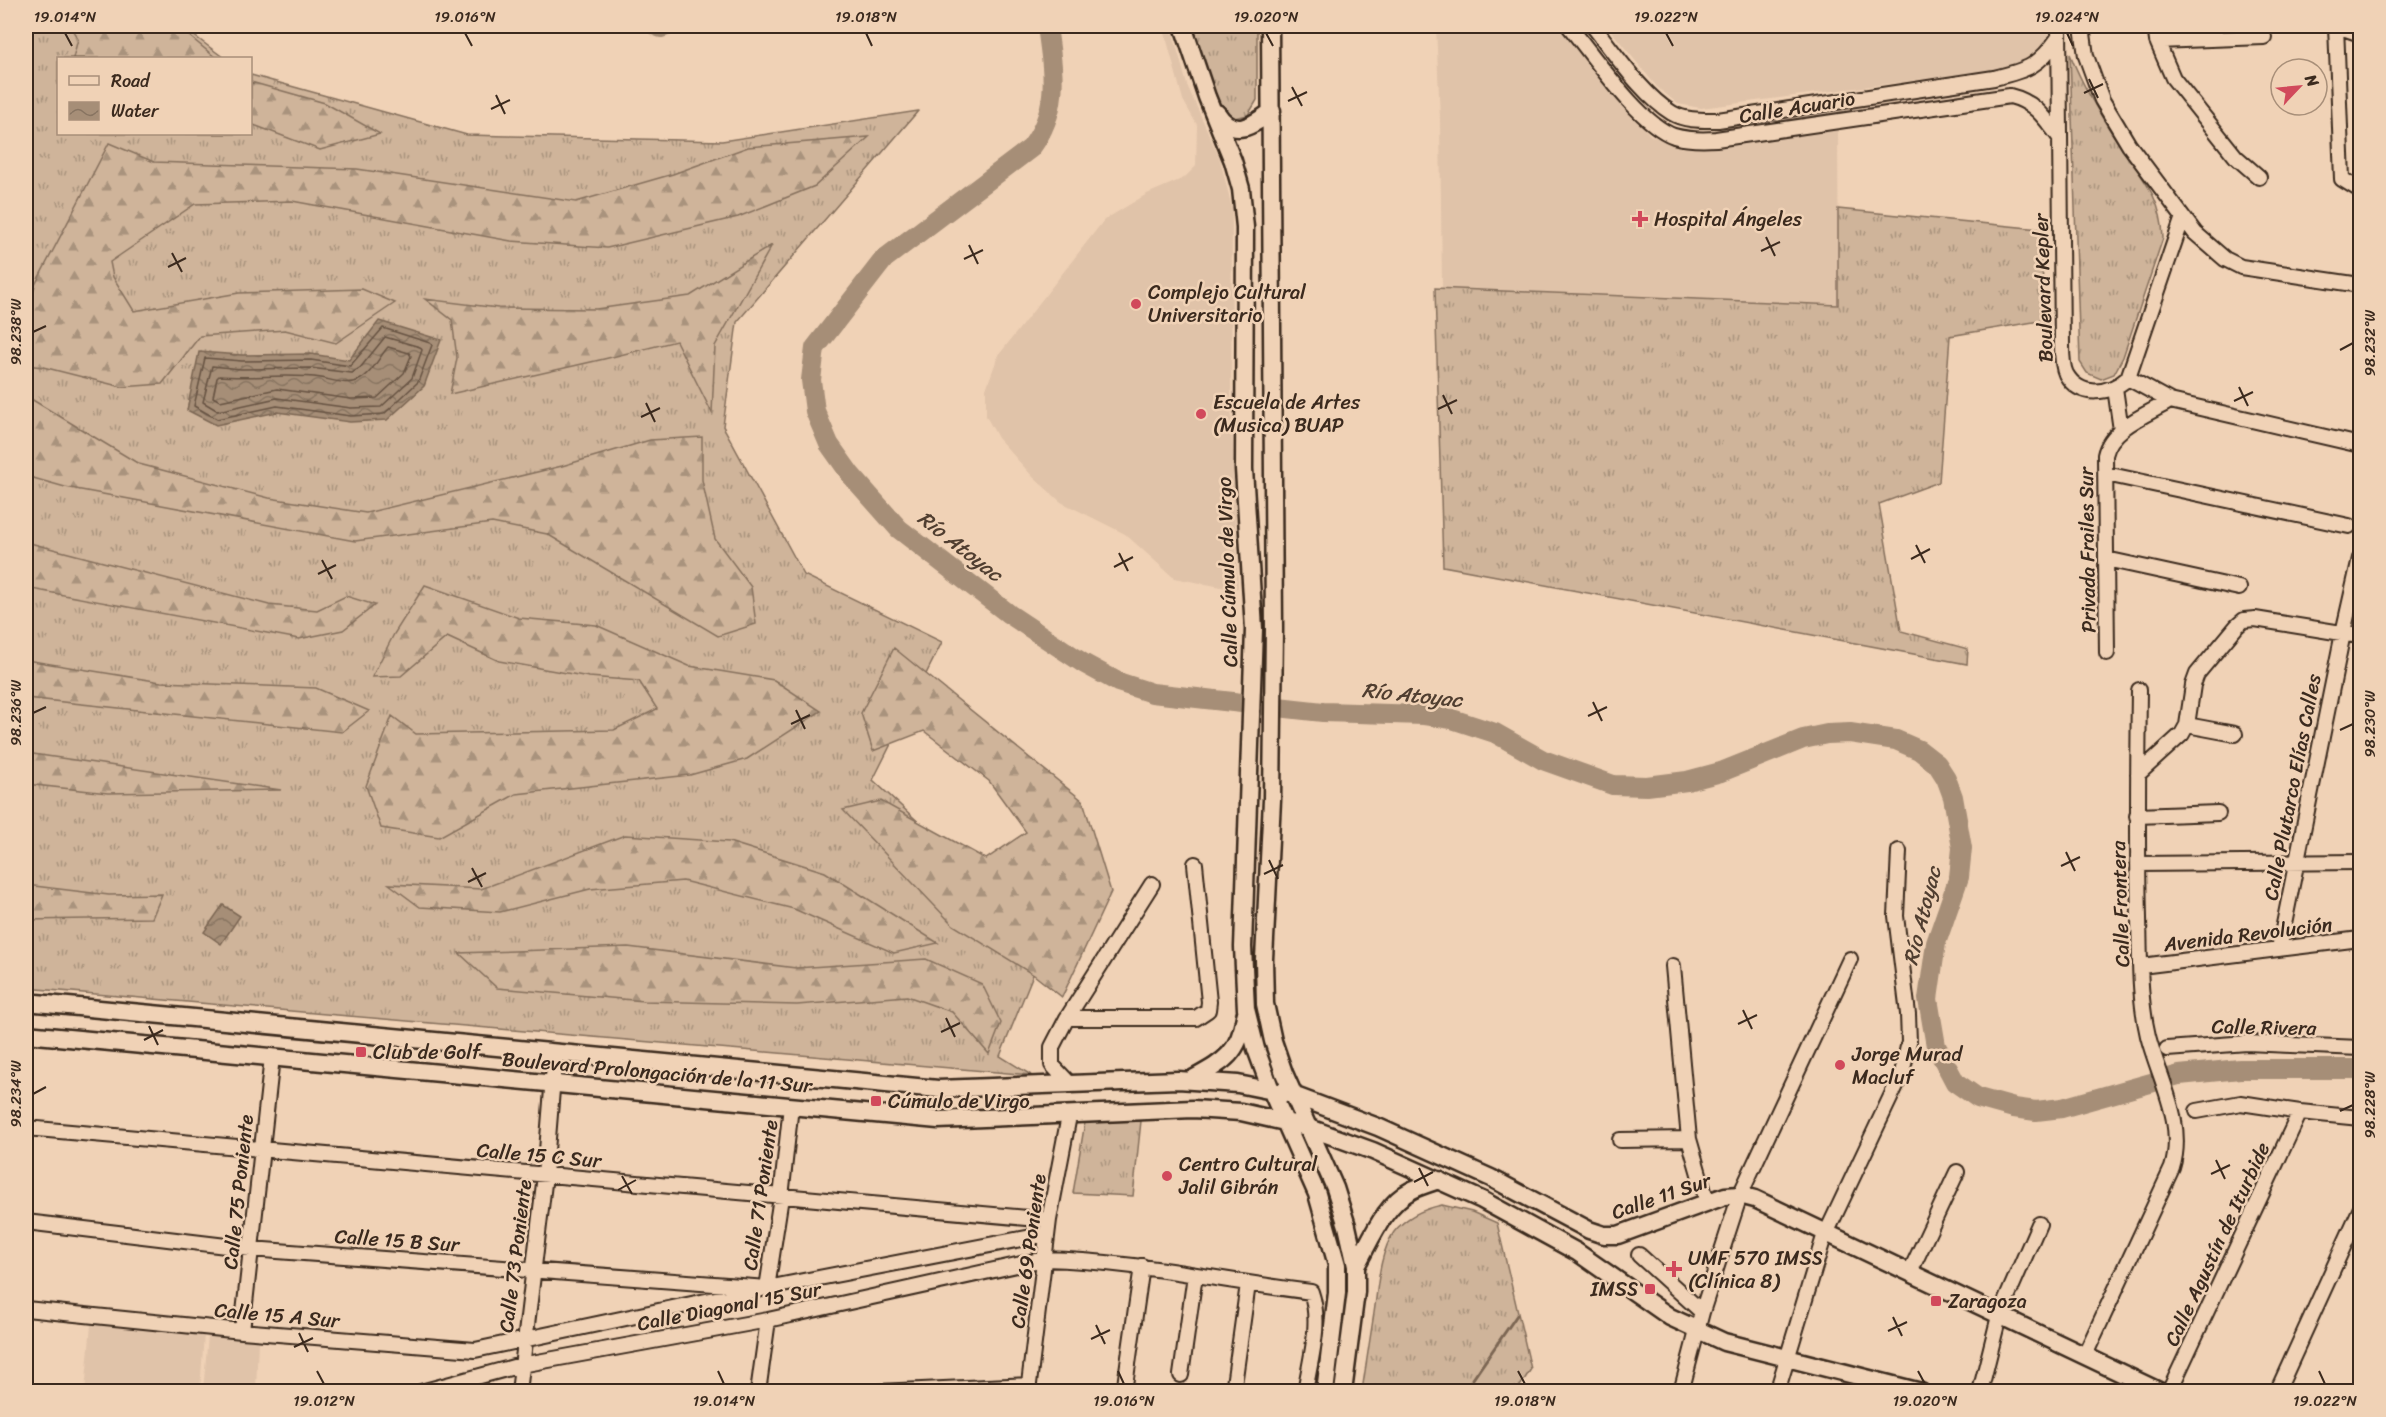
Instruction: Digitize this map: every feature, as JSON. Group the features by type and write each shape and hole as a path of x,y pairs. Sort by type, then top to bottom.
{"main road":[{"name":"Calle Cúmulo de Virgo","path":"1183,26 1207,98 1233,161 1240,189 1245,227 1245,469 1254,629 1243,947 1246,1009 1256,1049 1271,1090 1317,1194 1337,1265 1338,1293 1325,1392"},
{"path":"1270,26 1274,629 1272,800 1264,959 1265,1004 1273,1041 1293,1095 1335,1188 1356,1266 1356,1292 1343,1392"},
{"path":"1207,98 1221,119 1230,127 1239,129 1250,126 1272,111"},
{"path":"1245,283 1256,327 1272,327"},
{"name":"Boulevard Prolongación de la 11 Sur","path":"26,1002 938,1089 1191,1080 1271,1090"},
{"path":"1191,1080 1230,1056 1238,1043 1246,1009"},
{"name":"Boulevard Prolongación de la 11 Sur","path":"26,1034 938,1120 1193,1109 1241,1112 1284,1121"},
{"name":"Calle 11 Sur","path":"1271,1090 1293,1095 1378,1127 1491,1178 1589,1230 1604,1235 1618,1235 1707,1202 1755,1199 2161,1392"},
{"path":"1284,1121 1373,1151 1482,1200 1577,1252 1670,1317 1724,1342 1882,1387 1921,1392"},
{"path":"1373,1151 1378,1127"},
{"path":"1356,1266 1392,1205 1411,1190 1439,1180"}],"street":[{"name":"Calle Acuario","path":"1569,26 1629,100 1651,122 1672,135 1693,140 1716,139 2010,96 2030,103 2044,116 2060,138"},
{"name":"Calle Acuario","path":"1593,26 1651,97 1673,114 1697,121 1718,120 1994,78 2022,71 2039,62 2059,31"},
{"path":"2082,26 2086,56 2102,100 2129,145 2195,233 2225,259 2241,267 2361,285"},
{"path":"2155,26 2157,41 2173,78 2236,157 2259,177"},
{"path":"2361,34 2336,26 2342,179 2361,190"},
{"name":"Boulevard Kepler","path":"2059,31 2063,364 2070,379 2083,389 2096,392 2115,388"},
{"path":"2157,41 2264,37"},
{"path":"1890,93 1895,112"},
{"path":"2170,401 2121,430 2115,388 2128,378 2183,217"},
{"path":"2128,378 2170,401 2361,445"},
{"name":"Privada Frailes Sur","path":"2107,653 2107,447 2121,430"},
{"path":"2106,474 2349,526"},
{"name":"Calle Plutarco Elías Calles","path":"2279,949 2343,633 2361,558"},
{"path":"2106,559 2239,588"},
{"path":"2138,774 2172,745 2187,725 2193,685 2197,675 2244,620 2255,619 2361,636"},
{"name":"Calle Frontera","path":"2085,1356 2172,1168 2176,1154 2177,1139 2172,1112 2145,1024 2136,816 2139,690"},
{"path":"2187,725 2235,734"},
{"path":"2136,816 2218,813"},
{"path":"1777,1392 1785,1358 1826,1233 1902,1072 1909,1042 1908,1014 1896,916 1899,851"},
{"path":"2138,864 2361,862"},
{"path":"1067,1018 1196,1017 1208,1010 1195,864"},
{"path":"1070,1084 1052,1065 1052,1047 1067,1018 1152,884"},
{"name":"Avenida Revolución","path":"2141,966 2361,939"},
{"path":"1681,1392 1702,1312 1738,1200 1850,959"},
{"path":"1673,966 1689,1139 1707,1202"},
{"name":"Calle Rivera","path":"2167,1049 2247,1043 2361,1048"},
{"name":"Calle 73 Poniente","path":"519,1392 545,1175 555,1053"},
{"name":"Calle 75 Poniente","path":"242,1331 272,1057"},
{"path":"2197,1111 2241,1103 2361,1118"},
{"name":"Calle 71 Poniente","path":"767,1288 781,1197 791,1106"},
{"name":"Calle Agustín de Iturbide","path":"2169,1392 2300,1112"},
{"name":"Calle 69 Poniente","path":"1029,1388 1049,1220 1069,1116"},
{"name":"Calle 15 C Sur","path":"26,1128 1049,1220"},
{"path":"1620,1140 1689,1139"},
{"path":"1910,1272 1957,1172"},
{"path":"2277,1392 2361,1210"},
{"name":"Calle 15 B Sur","path":"26,1222 251,1249 767,1288"},
{"path":"1980,1392 1999,1316 2039,1224"},
{"name":"Calle Diagonal 15 Sur","path":"525,1340 767,1288 1047,1234"},
{"path":"1639,1255 1702,1312"},
{"name":"Calle Diagonal 15 Sur","path":"421,1392 521,1365 768,1320 1044,1259 1090,1260 1142,1266 1311,1292 1315,1303 1316,1319 1305,1392"},
{"path":"1124,1392 1142,1266"},
{"path":"1181,1375 1195,1275"},
{"path":"1233,1392 1248,1284"},
{"name":"Calle 15 A Sur","path":"26,1309 242,1331 475,1350 525,1340"},
{"path":"758,1392 768,1320"},
{"path":"878,1392 1029,1388"}],"shaded area":[{"name":"Complejo Cultural Universitario","path":"1163,26 1171,26 1187,85 1220,159 1232,208 1231,399 1238,588 1232,589 1174,578 1125,534 1061,502 1033,477 998,438 986,416 986,389 998,356 1104,220 1147,194 1184,178 1196,166 1197,125 1183,100"},
{"name":"Hospital Ángeles","path":"1436,26 1558,26 1650,135 1683,148 1838,129 1839,305 1442,290 1440,119"},
{"path":"1607,26 2049,26 2049,41 2041,53 2018,67 1701,108 1678,104 1657,87"},
{"path":"91,1325 204,1334 200,1391 85,1391"},
{"path":"208,1336 258,1341 256,1391 203,1391"}],"green space":[{"path":"26,26 181,26 223,57 57,57 57,135 252,135 252,75 467,135 722,141 918,111 737,322 723,426 804,575 942,642 873,780 978,877 1043,950 1000,1056 1031,1075 26,988"},
{"path":"70,26 177,26 215,57 73,57 78,39"},
{"path":"1190,26 1257,26 1257,100 1248,115 1230,119 1218,109"},
{"path":"2070,54 2100,113 2150,190 2162,224 2163,238 2123,357 2114,374 2101,379 2087,373 2080,362"},
{"path":"252,82 325,103 380,134 320,150 252,124"},
{"path":"869,137 815,186 738,217 607,248 511,241 292,201 195,204 110,262 113,277 134,311 239,293 362,289 395,303 336,343 285,330 200,336 162,384 122,387 43,367 26,365 26,322 35,285 109,143 154,162 357,169 576,202 673,174 748,147"},
{"path":"1838,209 2039,229 2046,320 1950,336 1939,482 1879,504 1901,631 1968,649 1967,664 1443,566 1435,288 1838,305"},
{"path":"772,245 715,346 712,413 676,341 450,394 457,358 452,320 425,299 498,308 596,309 690,296"},
{"path":"26,396 139,464 269,498 366,513 562,466 650,440 702,437 702,480 715,539 751,587 756,624 718,636 547,534 492,523 355,541 65,487 26,476"},
{"path":"26,542 269,605 317,610 346,596 375,605 343,630 299,639 26,588"},
{"path":"425,585 519,618 596,625 689,666 774,680 821,711 747,759 690,775 516,794 439,837 381,828 366,786 392,716 416,734 614,730 657,709 639,681 589,677 499,661 447,637 401,676 372,677 394,634"},
{"path":"894,648 1083,801 1111,892 1062,997 1034,975 953,925 843,810 881,801 986,859 1026,832 989,781 924,731 873,751 861,713"},
{"path":"26,660 161,682 316,688 369,711 342,732 26,698"},
{"path":"26,753 281,790 108,793 26,784"},
{"path":"625,835 729,842 825,872 938,943 894,953 794,909 683,881 590,889 500,912 420,907 389,884 481,889"},
{"path":"26,885 109,895 162,894 152,918 26,920"},
{"path":"628,947 796,968 926,959 982,984 1001,1023 989,1054 952,1012 907,996 797,1005 644,1001 497,988 459,953"},
{"path":"1141,1121 1133,1196 1073,1193 1085,1122"},
{"path":"1442,1205 1472,1212 1497,1223 1531,1369 1517,1391 1362,1391 1385,1250 1394,1232 1409,1218"}],"water":[{"path":"379,321 441,340 424,386 387,420 350,422 277,412 216,425 187,410 199,352 242,355 311,354 349,360"},
{"path":"223,905 240,916 221,944 204,932"}],"waterway":[{"name":"Río Atoyac","path":"656,26 661,28 667,26"},
{"name":"Río Atoyac","path":"1047,26 1052,74 1051,104 1041,133 1031,148 884,259 815,348 811,380 815,411 829,444 851,475 899,529 1009,614 1083,663 1118,682 1152,693 1323,712 1424,715 1452,719 1495,733 1543,760 1613,785 1647,786 1687,781 1721,772 1803,739 1827,734 1850,733 1896,740 1919,750 1937,764 1946,778 1953,797 1962,848 1959,877 1936,943 1928,999 1936,1046 1955,1082 1978,1098 2014,1108 2036,1111 2062,1108 2179,1075 2240,1069 2360,1069"},
{"path":"1464,1392 1517,1315"}],"place":[{"name":"Hospital Ángeles","path":"1640,219"},
{"name":"Complejo Cultural Universitario","path":"1136,304"},
{"name":"Escuela de Artes (Musica) BUAP","path":"1201,414"},
{"name":"Club de Golf","path":"361,1052"},
{"name":"Jorge Murad Macluf","path":"1840,1065"},
{"name":"Cúmulo de Virgo","path":"876,1101"},
{"name":"Centro Cultural Jalil Gibrán","path":"1167,1176"},
{"name":"UMF 570 IMSS (Clínica 8)","path":"1674,1269"},
{"name":"IMSS","path":"1650,1289"},
{"name":"Zaragoza","path":"1936,1301"}]}
